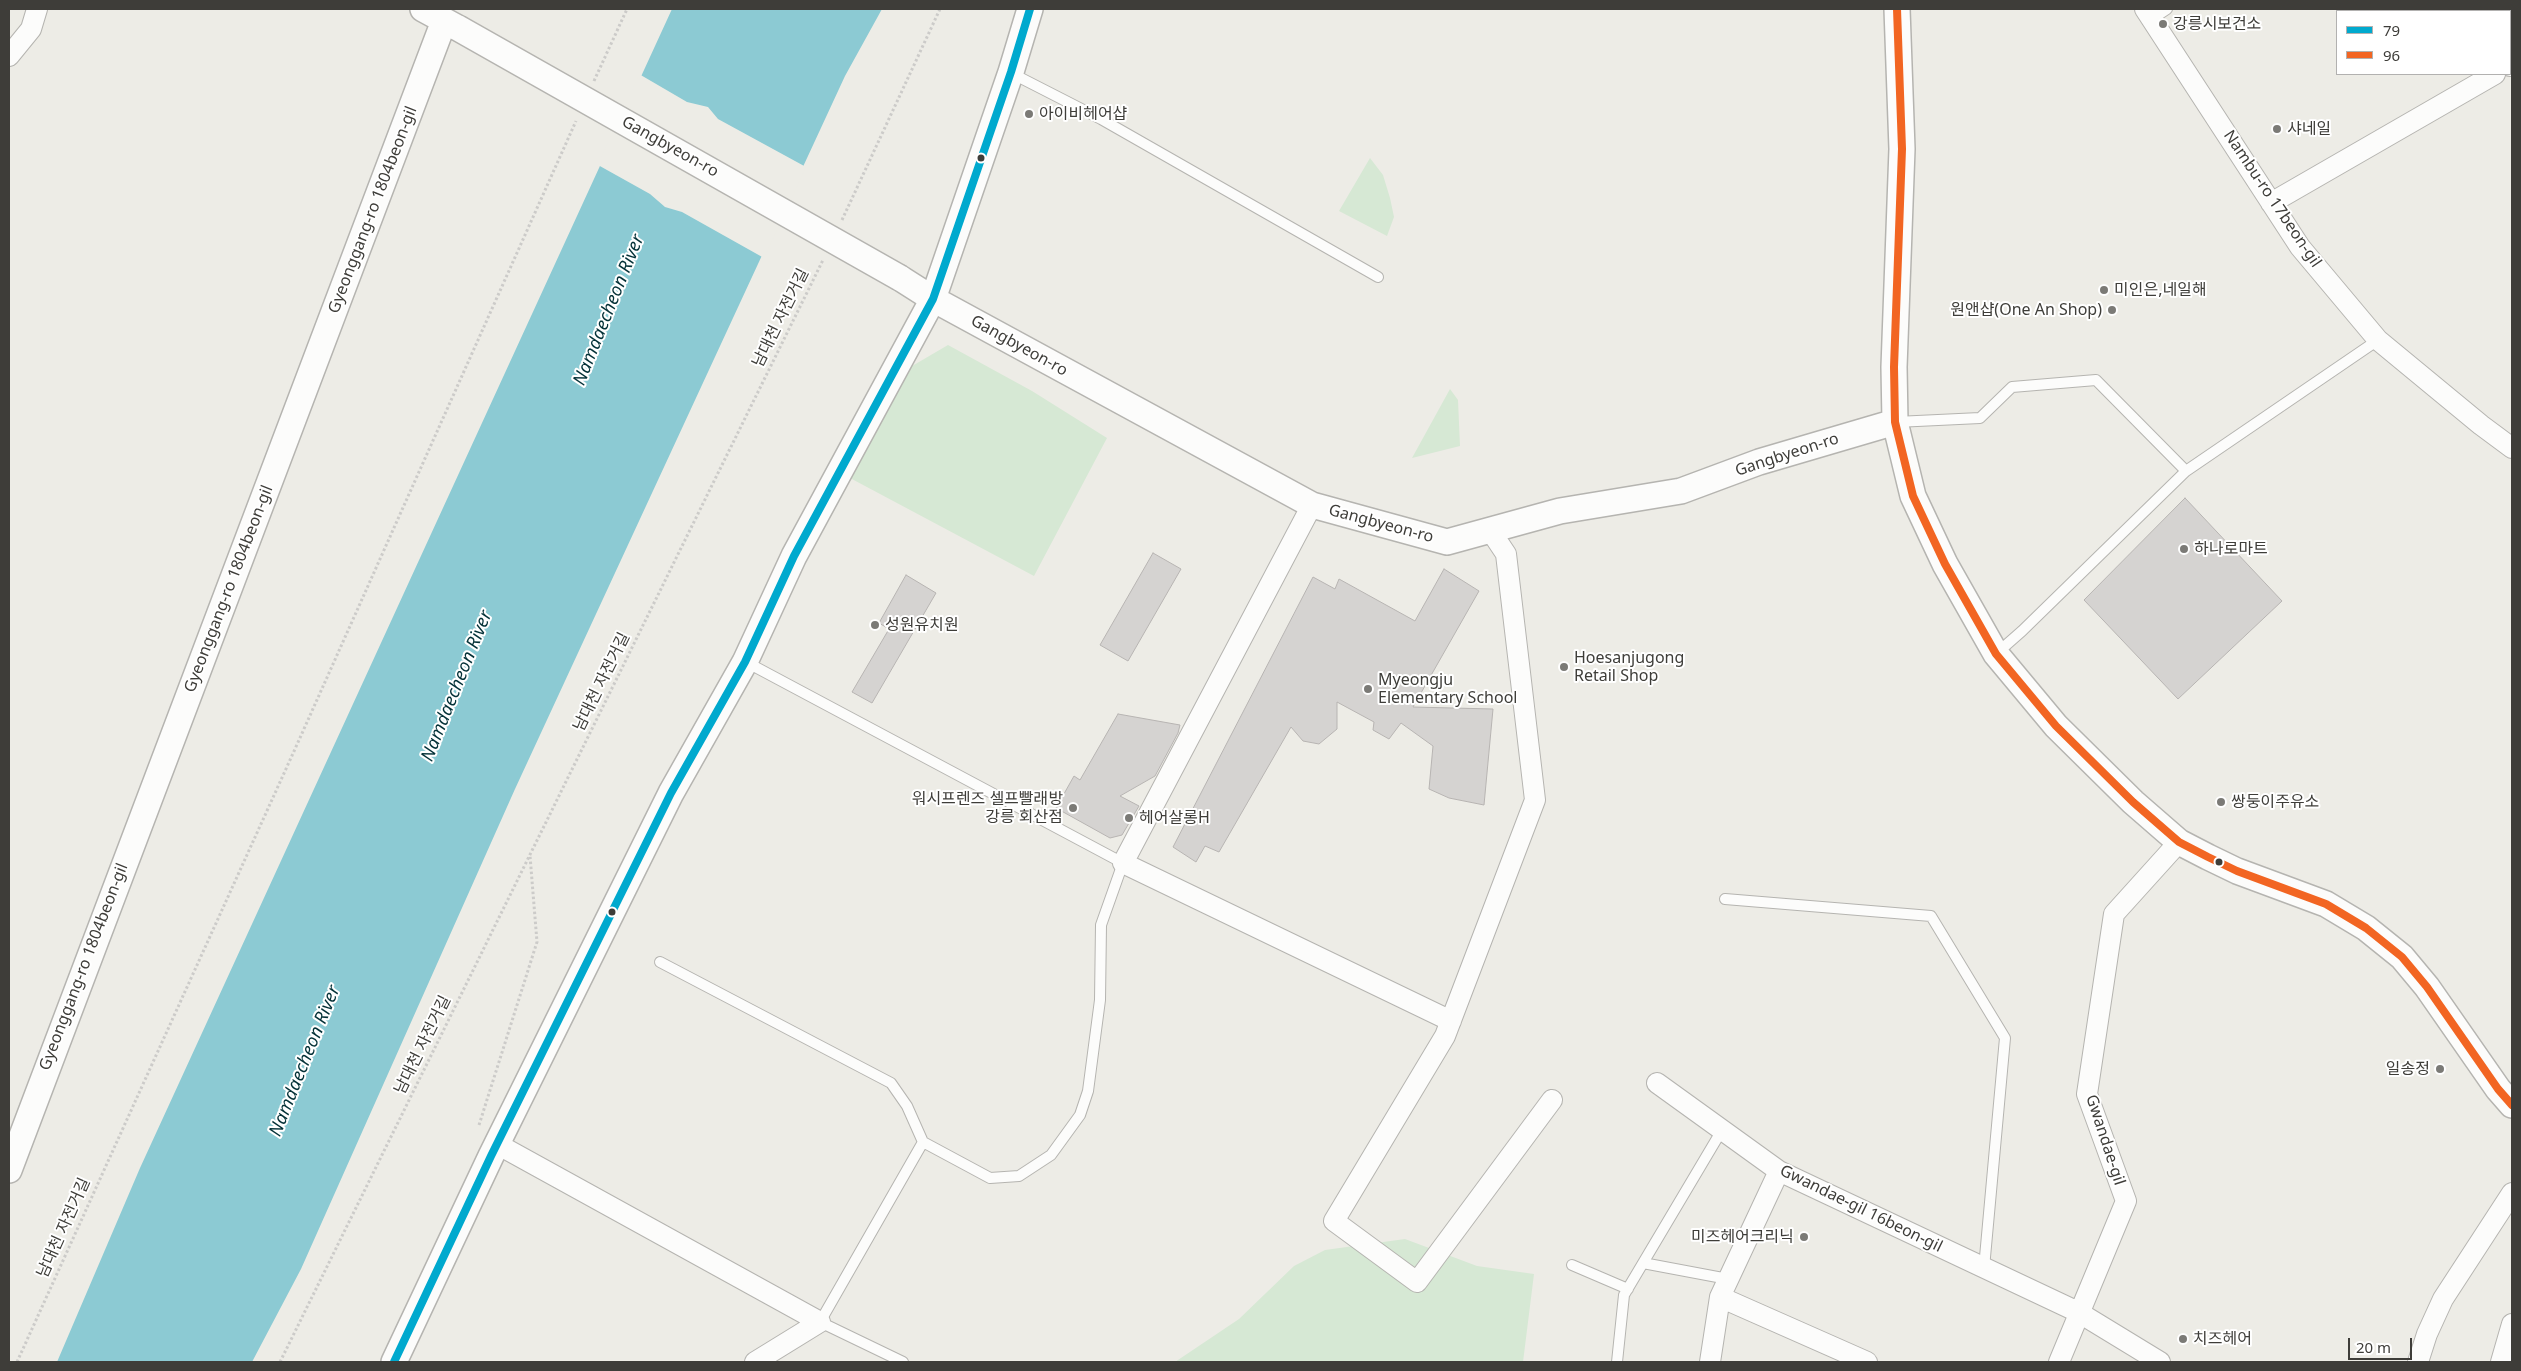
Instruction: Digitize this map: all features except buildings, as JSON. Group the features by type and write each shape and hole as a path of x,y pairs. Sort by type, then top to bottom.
{"street":[{"path":"9,56 31,29 37,9"},
{"name":"Gangbyeon-ro","path":"423,9 451,19 900,278 932,299 1312,505 1447,542 1560,511 1681,491 1759,462 1895,422"},
{"path":"394,1362 494,1150 671,793 745,662 794,556 932,299 1011,72 1030,9"},
{"path":"1897,9 1902,149 1894,367 1895,422 1913,496 1945,564 1996,654 2056,726 2133,802 2179,842 2237,871 2326,904 2366,928 2402,957 2427,987 2498,1089 2512,1105"},
{"name":"Nambu-ro 17beon-gil","path":"2154,12 2300,247 2378,340 2481,425 2512,448"},
{"name":"Gyeonggang-ro 1804beon-gil","path":"9,1170 451,19"},
{"path":"2271,203 2494,75"},
{"path":"1312,505 1123,863 1451,1021"},
{"path":"1490,530 1506,554 1535,800 1445,1036 1334,1221 1417,1282 1552,1100"},
{"name":"Gwandae-gil","path":"2060,1362 2078,1312 2126,1201 2087,1094 2114,914 2179,842"},
{"name":"Gwandae-gil 16beon-gil","path":"1657,1083 1779,1171 2078,1312 2160,1362"},
{"path":"494,1150 820,1322"},
{"path":"1710,1362 1724,1288 1779,1171"},
{"path":"2418,1362 2427,1334 2443,1299 2512,1193"},
{"path":"1724,1288 1832,1355 1867,1362"},
{"path":"755,1362 820,1322"},
{"path":"2501,1362 2512,1324"}],"lane":[{"path":"1011,72 1101,119 1378,277"},
{"path":"1996,654 2022,632 2186,471 2378,340"},
{"path":"1895,422 1980,418 2012,386 2096,380 2186,471"},
{"path":"660,962 891,1083 906,1106 923,1142 990,1178 1019,1176 1051,1154 1080,1115 1088,1091 1100,1000 1101,924 1123,863 745,662"},
{"path":"1725,899 1931,916 2004,1038 1984,1268"},
{"path":"1616,1362 1624,1295 1722,1130"},
{"path":"903,1362 820,1322 923,1142"},
{"path":"1643,1263 1724,1288"},
{"path":"1572,1265 1628,1289"}],"path":[{"path":"590,89 627,9"},
{"path":"840,223 940,9"},
{"name":"남대천 자전거길","path":"17,1362 295,749 578,116"},
{"name":"남대천 자전거길","path":"280,1362 824,259"},
{"path":"494,1150 476,1134 537,942 530,855"}],"green space":[{"path":"1370,158 1383,175 1390,198 1394,217 1387,236 1339,211"},
{"path":"948,345 1032,391 1107,438 1034,576 850,478 907,369"},
{"path":"1450,389 1458,400 1460,446 1412,458"},
{"path":"1405,1239 1477,1266 1534,1274 1523,1362 1175,1362 1239,1319 1294,1266 1325,1250"}],"water":[{"name":"Namdaecheon River","path":"672,9 882,9 845,76 515,789 301,1269 252,1362 57,1362 140,1168"}],"pier":[{"path":"639,74 687,102 708,107 718,119 806,167 764,258 682,212 665,207 650,194 598,165"}],"transit line":[{"name":"79","path":"394,1362 491,1156 671,793 745,662 794,556 933,299 1011,72 1030,9"},
{"name":"96","path":"1897,9 1902,149 1894,367 1895,422 1913,496 1945,564 1996,654 2056,726 2133,802 2179,842 2237,871 2326,904 2366,928 2402,957 2427,987 2498,1089 2512,1105"}],"place":[{"name":"강릉시보건소","path":"2163,24"},
{"name":"아이비헤어샵","path":"1029,114"},
{"name":"샤네일","path":"2277,129"},
{"name":"미인은,네일해","path":"2104,290"},
{"name":"원앤샵(One An Shop)","path":"2112,310"},
{"name":"하나로마트","path":"2184,549"},
{"name":"성원유치원","path":"875,625"},
{"name":"Hoesanjugong Retail Shop","path":"1564,667"},
{"name":"Myeongju Elementary School","path":"1368,689"},
{"name":"쌍둥이주유소","path":"2221,802"},
{"name":"워시프렌즈 셀프빨래방 강릉 회산점","path":"1073,808"},
{"name":"헤어살롱H","path":"1129,818"},
{"name":"일송정","path":"2440,1069"},
{"name":"미즈헤어크리닉","path":"1804,1237"},
{"name":"치즈헤어","path":"2183,1339"}]}
